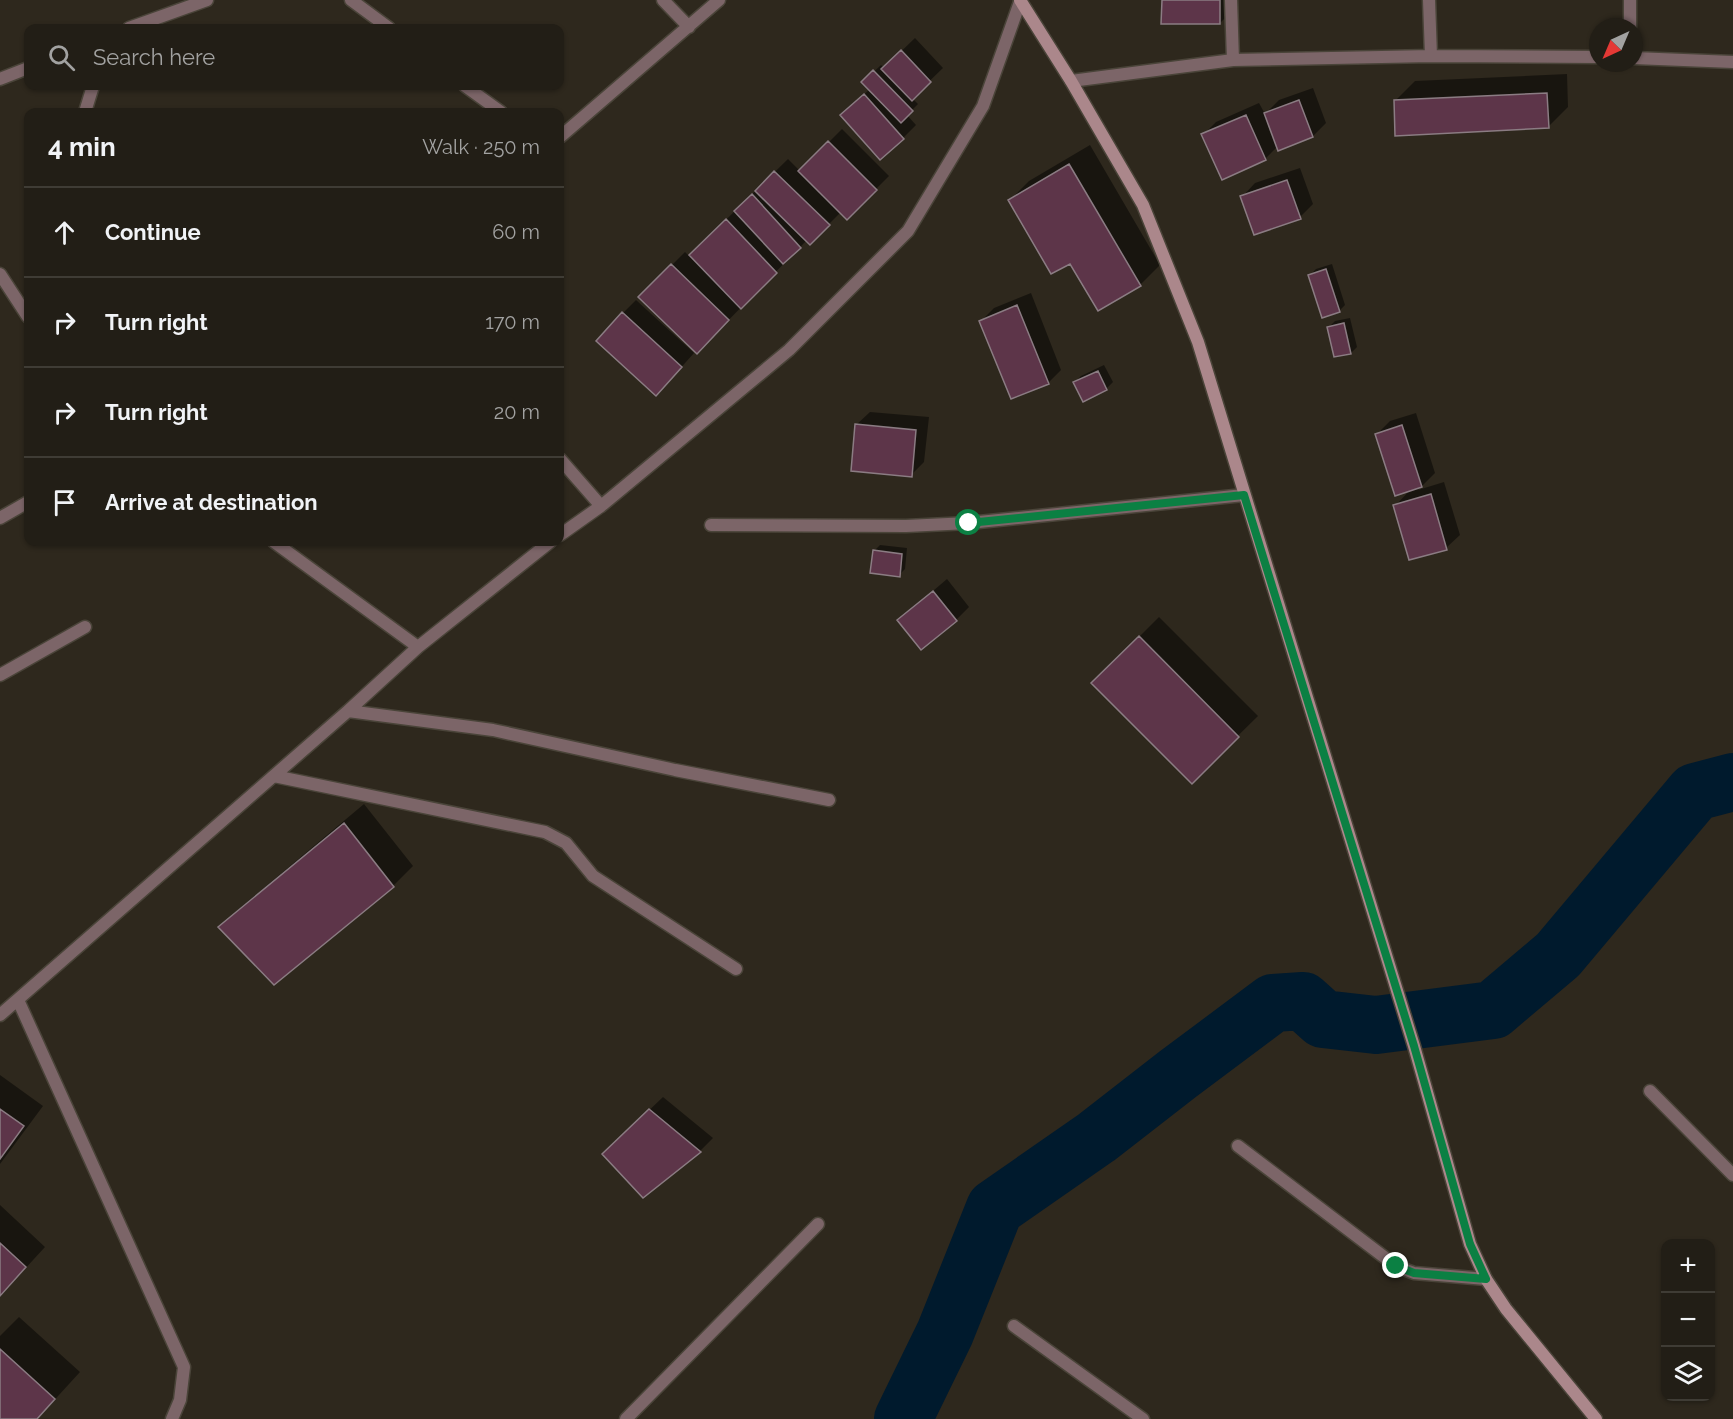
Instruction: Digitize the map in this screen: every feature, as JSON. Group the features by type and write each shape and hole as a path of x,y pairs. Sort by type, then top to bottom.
{"street":[{"path":"140,24 207,0"},
{"path":"351,0 384,24"},
{"path":"663,0 689,27"},
{"path":"564,134 719,0"},
{"path":"1231,0 1233,60"},
{"path":"1429,0 1431,56"},
{"path":"1630,0 1630,18"},
{"path":"1020,1 1071,81 1143,205 1198,342 1414,1046 1470,1244 1486,1279 1506,1309 1596,1419"},
{"path":"564,532 601,506 789,350 908,231 983,106 1020,1"},
{"path":"1071,81 1233,60 1431,56 1589,57"},
{"path":"1643,58 1733,62"},
{"path":"0,79 24,70"},
{"path":"86,108 92,90"},
{"path":"471,90 495,108"},
{"path":"0,274 24,308"},
{"path":"564,464 601,506"},
{"path":"711,525 906,526 969,523 1244,495"},
{"path":"0,518 24,504"},
{"path":"279,546 418,647"},
{"path":"0,1014 274,776 418,647 545,546"},
{"path":"0,675 85,627"},
{"path":"348,711 493,730 675,770 829,800"},
{"path":"274,776 545,832 566,843 593,876 736,969"},
{"path":"18,1000 184,1367 180,1400 172,1419"},
{"path":"1650,1091 1733,1175"},
{"path":"1238,1146 1396,1266 1414,1273 1486,1279"},
{"path":"626,1419 818,1224"},
{"path":"1014,1326 1143,1419"}],"building":[{"path":"1162,0 1220,0 1220,24 1161,24"},
{"path":"901,50 931,82 912,101 881,69"},
{"path":"873,70 913,111 901,123 861,82"},
{"path":"1547,93 1549,128 1395,136 1394,100"},
{"path":"864,94 904,139 880,160 840,115"},
{"path":"1299,100 1313,137 1278,151 1264,113"},
{"path":"1246,115 1266,160 1222,180 1201,134"},
{"path":"828,141 877,190 847,220 798,171"},
{"path":"1069,164 1141,286 1098,311 1070,264 1051,274 1008,200"},
{"path":"774,171 830,225 810,245 755,191"},
{"path":"1287,180 1301,219 1254,235 1240,196"},
{"path":"752,194 801,248 783,264 734,211"},
{"path":"726,219 777,273 741,309 689,255"},
{"path":"671,264 729,320 697,354 638,297"},
{"path":"1326,269 1340,312 1322,318 1308,275"},
{"path":"1017,305 1049,384 1011,399 979,321"},
{"path":"622,312 682,367 656,396 596,341"},
{"path":"1344,323 1351,354 1334,357 1327,327"},
{"path":"1098,371 1107,390 1083,402 1073,382"},
{"path":"855,424 916,430 912,477 851,471"},
{"path":"1402,425 1422,487 1395,496 1375,434"},
{"path":"1431,494 1447,550 1409,560 1393,505"},
{"path":"873,550 902,554 900,577 870,573"},
{"path":"933,591 957,621 921,650 897,620"},
{"path":"1139,636 1239,737 1192,784 1091,683"},
{"path":"344,823 394,887 274,985 218,927"},
{"path":"0,1109 24,1126 0,1159"},
{"path":"649,1109 701,1152 643,1198 602,1154"},
{"path":"0,1243 26,1267 0,1296"},
{"path":"0,1349 55,1399 37,1419 0,1419"}],"waterway":[{"path":"903,1419 945,1333 995,1208 1097,1137 1273,1003 1303,1001 1323,1019 1376,1025 1493,1010 1558,955 1695,792 1733,782"}],"route":[{"path":"969,523 1244,495 1414,1046 1470,1244 1486,1279 1414,1273 1396,1266"}]}
